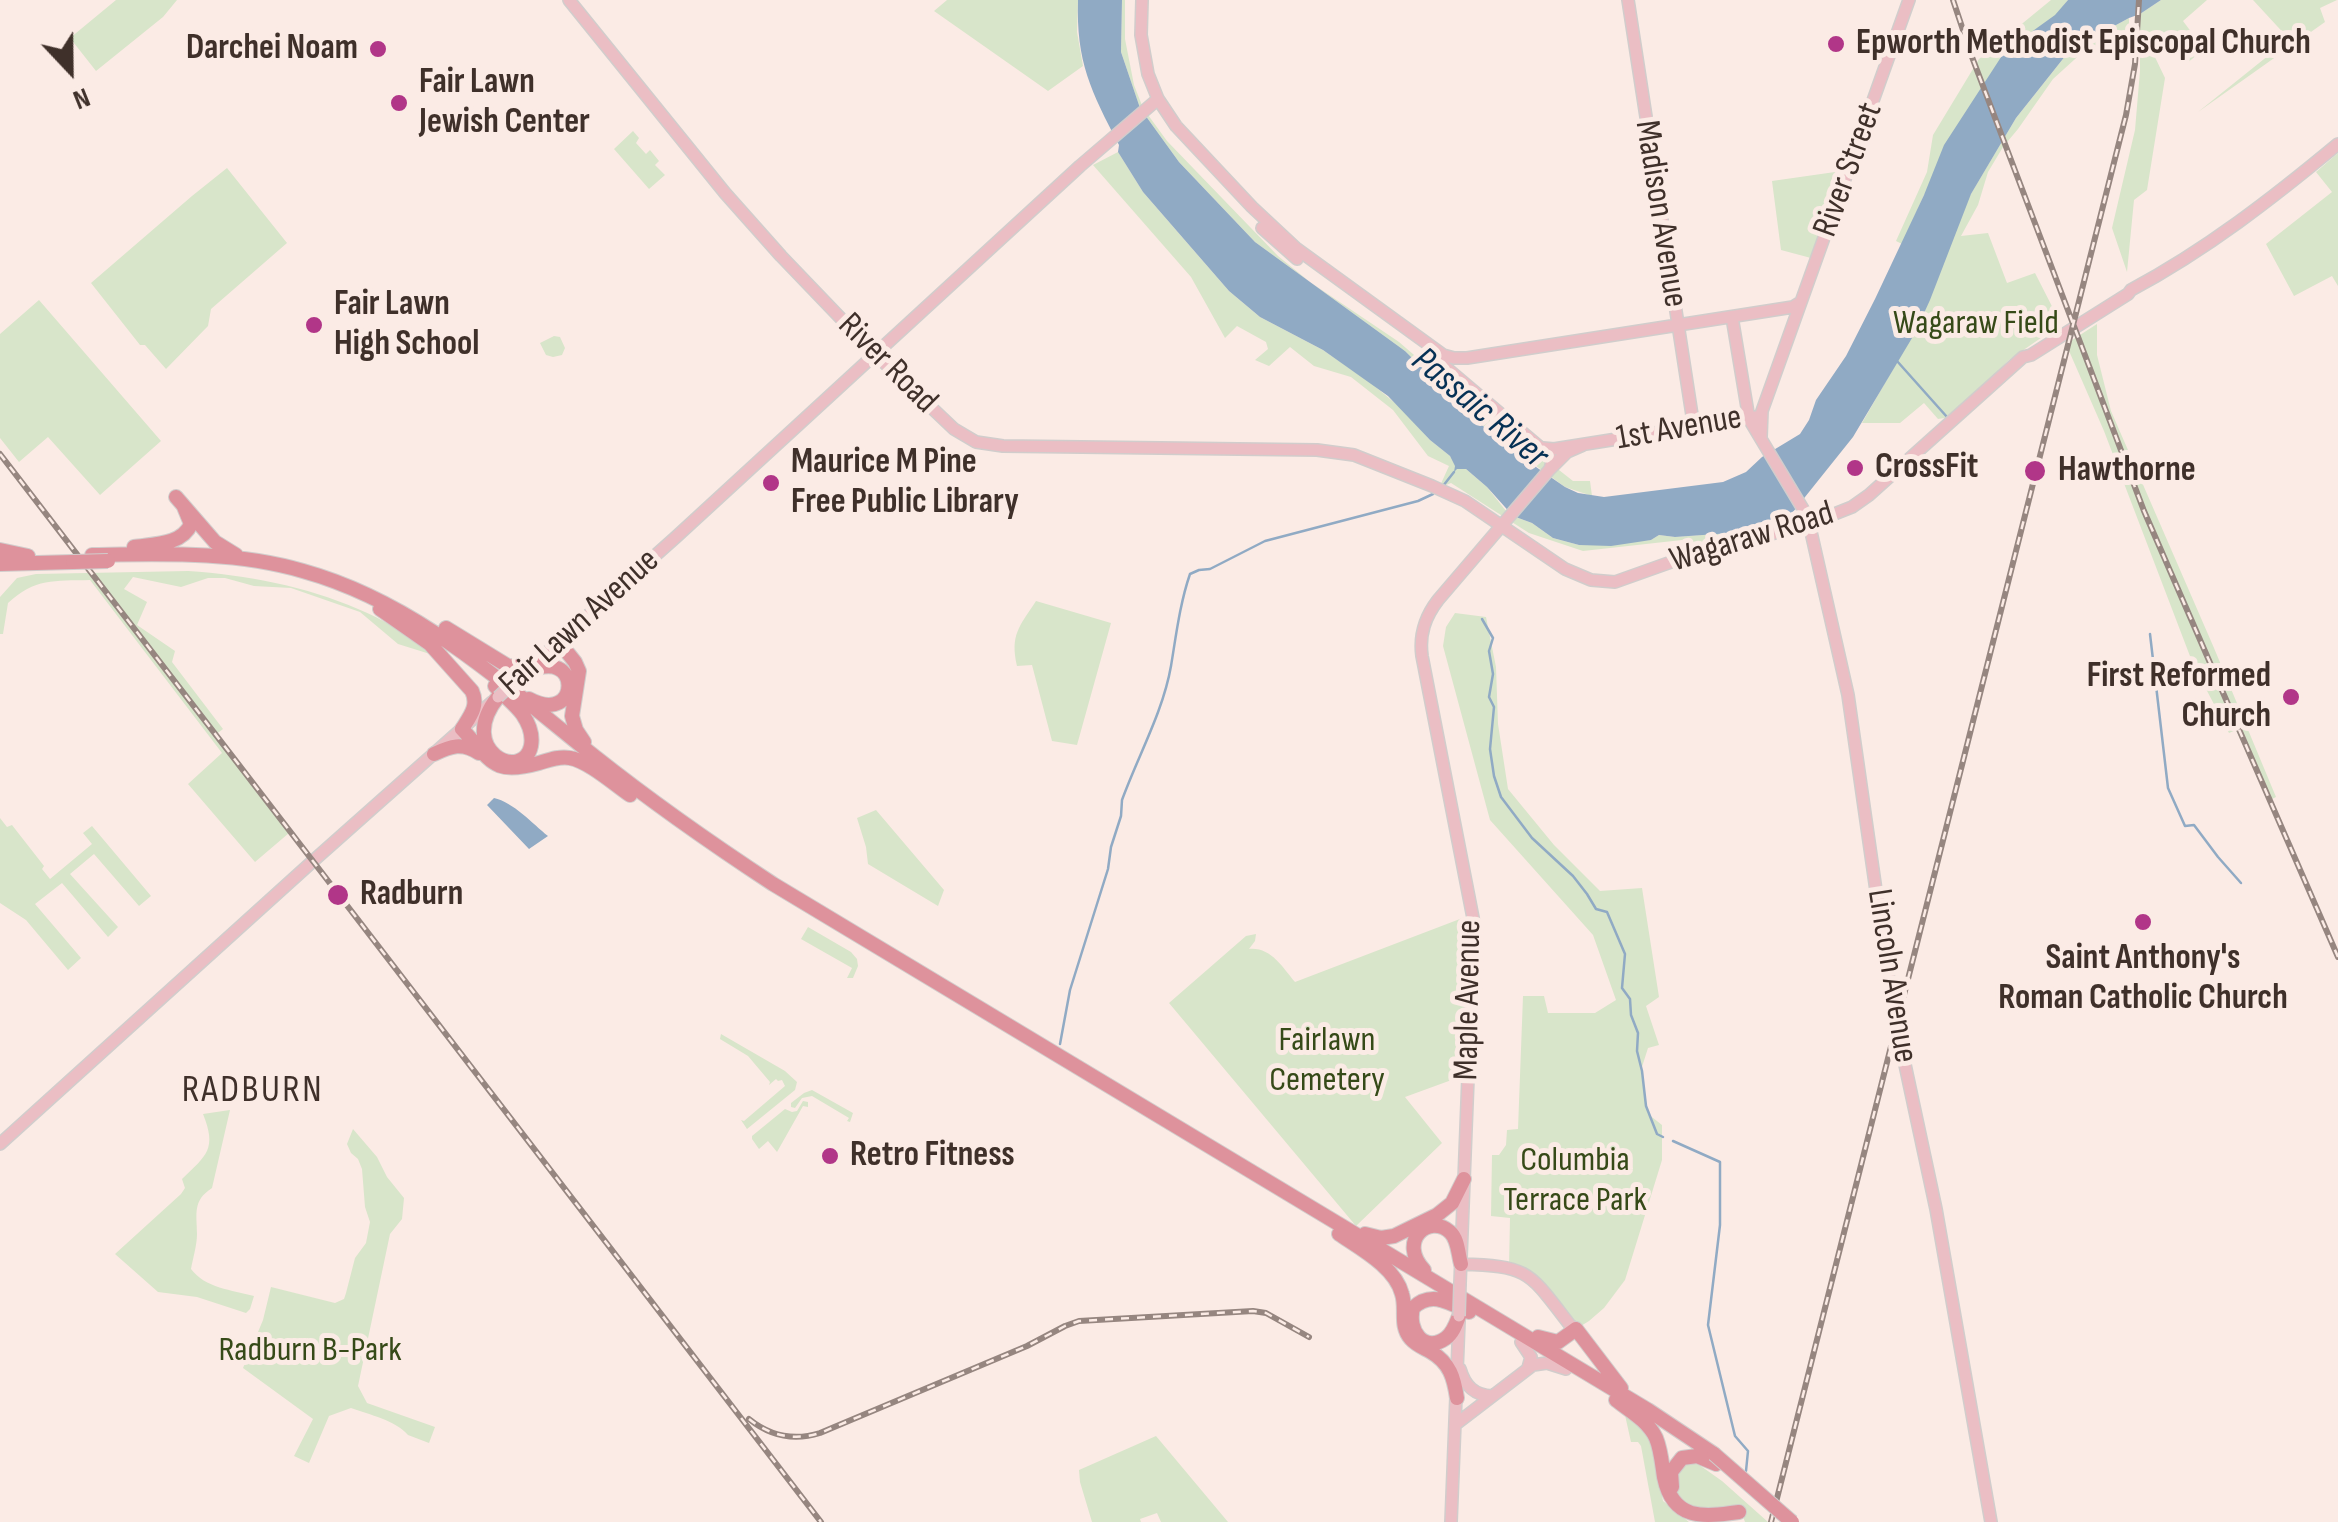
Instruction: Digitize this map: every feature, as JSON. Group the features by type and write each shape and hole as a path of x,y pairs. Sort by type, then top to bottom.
{"highway":[{"path":"101,556 181,538 191,524 180,502 223,549 318,575 363,595 486,673 625,780 794,898 1474,1309"},
{"path":"0,557 206,555 270,563"},
{"path":"101,556 239,564 301,577 395,603 508,666 521,668 534,663"},
{"path":"0,557 70,559"},
{"path":"363,595 430,644 472,691 475,707 462,729 495,764"},
{"path":"558,642 580,671 572,706 576,730 625,780"},
{"path":"486,673 543,705 563,701 569,687 566,674 549,665 514,682"},
{"path":"486,673 528,725 530,749 517,762 498,758 485,740 485,716 498,696"},
{"path":"486,673 654,811"},
{"path":"434,754 452,746 464,746 512,770 560,758 582,763 830,930 1330,1228 1510,1326 1554,1342 1562,1341 1576,1328 1620,1387 1792,1522"},
{"path":"1302,1202 1359,1232 1387,1237 1448,1208 1464,1179"},
{"path":"1460,1269 1455,1240 1446,1229 1430,1227 1416,1236 1412,1250 1419,1265 1433,1278 1521,1342 1715,1459 1782,1522"},
{"path":"1330,1228 1396,1281 1403,1296 1406,1331 1413,1342 1446,1363 1457,1398"},
{"path":"1459,1316 1450,1335 1437,1342 1418,1337 1411,1324 1414,1308 1427,1298 1474,1309"},
{"path":"1510,1326 1662,1418"},
{"path":"1611,1396 1654,1435 1667,1489 1680,1508 1702,1516 1738,1509 1698,1510 1684,1503 1674,1491 1672,1472 1682,1458 1715,1459"}],"main road":[{"name":"River Road","path":"569,0 723,191 781,256 875,354 964,436 982,444 1068,448 1328,450 1354,455 1445,491 1505,523"},
{"path":"1141,0 1142,51 1154,102 1172,130 1283,247 1403,332 1474,390 1550,456 1550,469"},
{"name":"Madison Avenue","path":"1628,0 1694,428"},
{"name":"River Street","path":"1762,441 1762,410 1910,0"},
{"name":"Fair Lawn Avenue","path":"0,1144 1154,102"},
{"path":"1154,102 1297,249 1448,357 1468,358 1732,317 1801,302"},
{"name":"Wagaraw Road","path":"1505,523 1557,565 1583,577 1608,582 1846,510 1864,500 2024,357 2025,351 2216,238 2338,144"},
{"name":"River Street","path":"1785,308 1788,340"},
{"path":"1732,317 1749,419"},
{"path":"1468,358 1466,374 1474,390"},
{"name":"1st Avenue","path":"1534,444 1550,449 1583,445 1749,419 1762,410"},
{"name":"Lincoln Avenue","path":"1749,419 1810,524 1848,696 1893,1009 1936,1210 1991,1522"},
{"path":"1711,425 1743,428 1762,441"},
{"name":"Maple Avenue","path":"1451,1522 1474,924 1420,643 1422,629 1434,606 1550,469 1568,452 1583,445"},
{"path":"1460,1269 1478,1264 1509,1267 1525,1274 1576,1328"},
{"path":"1521,1342 1531,1357 1528,1368"},
{"path":"1456,1424 1528,1368 1543,1362 1566,1369"},
{"path":"1458,1364 1468,1387 1477,1394 1492,1396"}],"green space":[{"path":"116,0 177,0 163,17 96,71 70,38"},
{"path":"947,0 1078,0 1077,32 1083,66 1048,91 934,11"},
{"path":"1122,0 1125,39 1143,108 1167,141 1278,256 1310,282 1255,242 1179,162 1140,108 1121,52"},
{"path":"2051,0 2068,0 1924,195 1902,244 1896,241 1927,172 1933,135 1979,59"},
{"path":"2161,0 2207,0 2183,21 2204,49 2186,64 2169,43 2153,53 2165,78 2147,190 2134,200 2127,272 2112,228 2135,130 2140,14"},
{"path":"2253,0 2337,0 2320,8 2325,22 2198,112 2289,39"},
{"name":"Wagaraw Field","path":"2129,18 2129,31 2085,50 2053,79 1988,172 1978,205 1961,236 1988,233 2007,283 2035,273 2061,324 2009,360 1951,417 1938,419 1924,403 1900,423 1862,423 1922,318 1969,197 2016,118 2070,50"},
{"path":"633,131 639,138 636,143 646,154 650,150 659,161 655,165 665,175 649,189 614,149"},
{"path":"1118,152 1143,192 1229,291 1260,317 1323,350 1371,383 1450,456 1457,469 1466,469 1513,516 1532,523 1553,538 1579,545 1651,540 1659,535 1731,533 1760,523 1761,527 1746,541 1688,556 1682,540 1583,551 1529,533 1451,483 1439,488 1449,466 1428,456 1393,410 1351,377 1314,366 1290,347 1269,366 1255,360 1268,349 1266,342 1237,326 1225,338 1191,277 1093,165"},
{"path":"2338,153 2338,286 2332,276 2294,296 2266,244 2332,192 2316,172"},
{"path":"227,168 287,243 211,309 208,326 166,369 145,345 140,345 91,283"},
{"path":"1842,171 1811,258 1781,250 1772,181"},
{"path":"1311,282 1399,342 1530,455 1545,459 1573,481 1590,481 1592,496 1565,487 1491,433 1405,351"},
{"path":"39,300 161,441 100,495 48,437 19,462 0,438 0,334"},
{"path":"2097,324 2097,355 2111,411 2276,797 2268,801 2236,730 2229,733 2193,664 2104,431 2066,344"},
{"path":"560,337 565,348 562,355 553,357 546,355 540,343"},
{"path":"188,571 275,583 338,601 394,627 428,647 430,654 398,644 360,612 291,588 254,586 225,578 208,578 181,587 133,577 124,589 147,602 137,625 175,651 172,662 223,729 214,736 289,833 255,862 188,784 222,753 90,580 46,582 27,589 8,603 0,634 0,597 17,578 36,574"},
{"path":"1036,601 1111,623 1077,745 1052,741 1032,665 1017,666 1018,632"},
{"name":"Columbia Terrace Park","path":"1455,613 1486,617 1496,667 1498,724 1508,789 1554,845 1600,891 1642,888 1659,997 1646,1006 1659,1045 1648,1048 1641,1070 1648,1114 1662,1125 1662,1160 1625,1280 1604,1308 1576,1329 1543,1290 1509,1267 1510,1218 1491,1216 1492,1155 1499,1155 1506,1145 1507,1130 1518,1129 1523,996 1544,996 1548,1013 1595,1013 1616,1000 1593,935 1490,820 1443,646 1446,627"},
{"path":"876,810 944,890 938,906 868,864 857,818"},
{"path":"0,818 7,827 12,825 50,879 92,844 83,833 92,826 151,896 139,906 94,854 70,874 118,927 108,937 62,883 35,904 81,958 68,970 26,920 0,903"},
{"name":"Fairlawn Cemetery","path":"1473,914 1468,1074 1405,1097 1442,1143 1356,1226 1169,1003 1246,936 1256,934 1249,949 1270,955 1295,982"},
{"path":"808,927 851,952 858,966 853,978 847,978 852,968 801,939"},
{"path":"721,1034 797,1082 795,1090 747,1129 741,1120 785,1086 776,1079 769,1085 748,1056 720,1039"},
{"path":"812,1090 853,1113 850,1122 812,1096 791,1107 791,1103"},
{"path":"803,1101 808,1102 808,1107 803,1106 777,1152 768,1141 759,1149 752,1136 785,1109 797,1111"},
{"path":"230,1110 212,1188 197,1208 191,1269 211,1284 254,1296 246,1313 197,1297 158,1292 115,1254 185,1188 182,1179 203,1157 209,1144 203,1114"},
{"name":"Radburn B-Park","path":"353,1129 404,1198 402,1219 390,1234 358,1386 367,1403 435,1427 429,1443 351,1408 329,1416 309,1463 294,1456 313,1419 243,1368 263,1320 271,1287 335,1303 344,1299 370,1222 362,1169 347,1144"},
{"path":"1625,1415 1651,1436 1663,1501 1689,1522 1655,1522 1641,1446 1631,1442"},
{"path":"1156,1436 1228,1522 1161,1522 1157,1513 1140,1519 1141,1522 1092,1522 1079,1470"},
{"path":"1688,1457 1768,1522 1745,1522 1740,1509 1711,1514 1679,1501 1670,1474"}],"water":[{"path":"1078,0 1122,0 1121,52 1140,108 1179,162 1255,242 1405,351 1473,418 1523,458 1565,487 1604,497 1723,482 1746,472 1762,457 1800,434 1875,299 1944,145 2005,51 2055,15 2068,0 2161,0 2070,50 2016,118 1971,194 1915,333 1853,437 1793,512 1731,533 1659,535 1651,540 1611,546 1579,545 1553,538 1532,523 1513,516 1466,469 1454,472 1450,456 1388,396 1323,350 1260,317 1229,291 1143,192 1118,152 1119,145 1093,92 1083,59"},
{"path":"494,798 515,809 548,836 529,849 487,805"}],"waterway":[{"path":"1897,361 1947,417"},
{"path":"1443,486 1454,472"},
{"path":"1060,1044 1070,990 1108,869 1122,800 1167,683 1190,574 1210,569 1265,541 1433,494"},
{"path":"1482,619 1493,638 1489,651 1493,674 1489,697 1494,707 1490,749 1501,797 1532,838 1573,876 1596,909 1607,912 1625,954 1622,988 1630,999 1638,1033 1646,1106 1657,1134 1663,1137"},
{"path":"2150,634 2168,788 2185,826 2194,825 2241,883"},
{"path":"1673,1141 1720,1162 1720,1225 1708,1325 1735,1436 1748,1451 1746,1471"}],"railway":[{"path":"1953,0 2144,511 2338,957"},
{"path":"1771,1522 2126,115 2135,64 2139,0"},
{"path":"0,454 821,1522"},
{"path":"749,1419 783,1435 820,1433 1079,1321 1253,1311 1266,1313 1309,1337"}],"place":[{"name":"Epworth Methodist Episcopal Church","path":"1836,44"},
{"name":"Darchei Noam","path":"378,49"},
{"name":"Fair Lawn Jewish Center","path":"399,103"},
{"name":"Fair Lawn High School","path":"314,325"},
{"name":"CrossFit","path":"1855,468"},
{"name":"Hawthorne","path":"2035,471"},
{"name":"Maurice M Pine Free Public Library","path":"771,483"},
{"name":"First Reformed Church","path":"2291,697"},
{"name":"Radburn","path":"338,895"},
{"name":"Saint Anthony's Roman Catholic Church","path":"2143,922"},
{"name":"Retro Fitness","path":"830,1156"}],"district":[{"name":"RADBURN","path":"253,1091"}],"water label":[{"name":"Passaic River","path":"1479,409"}]}
